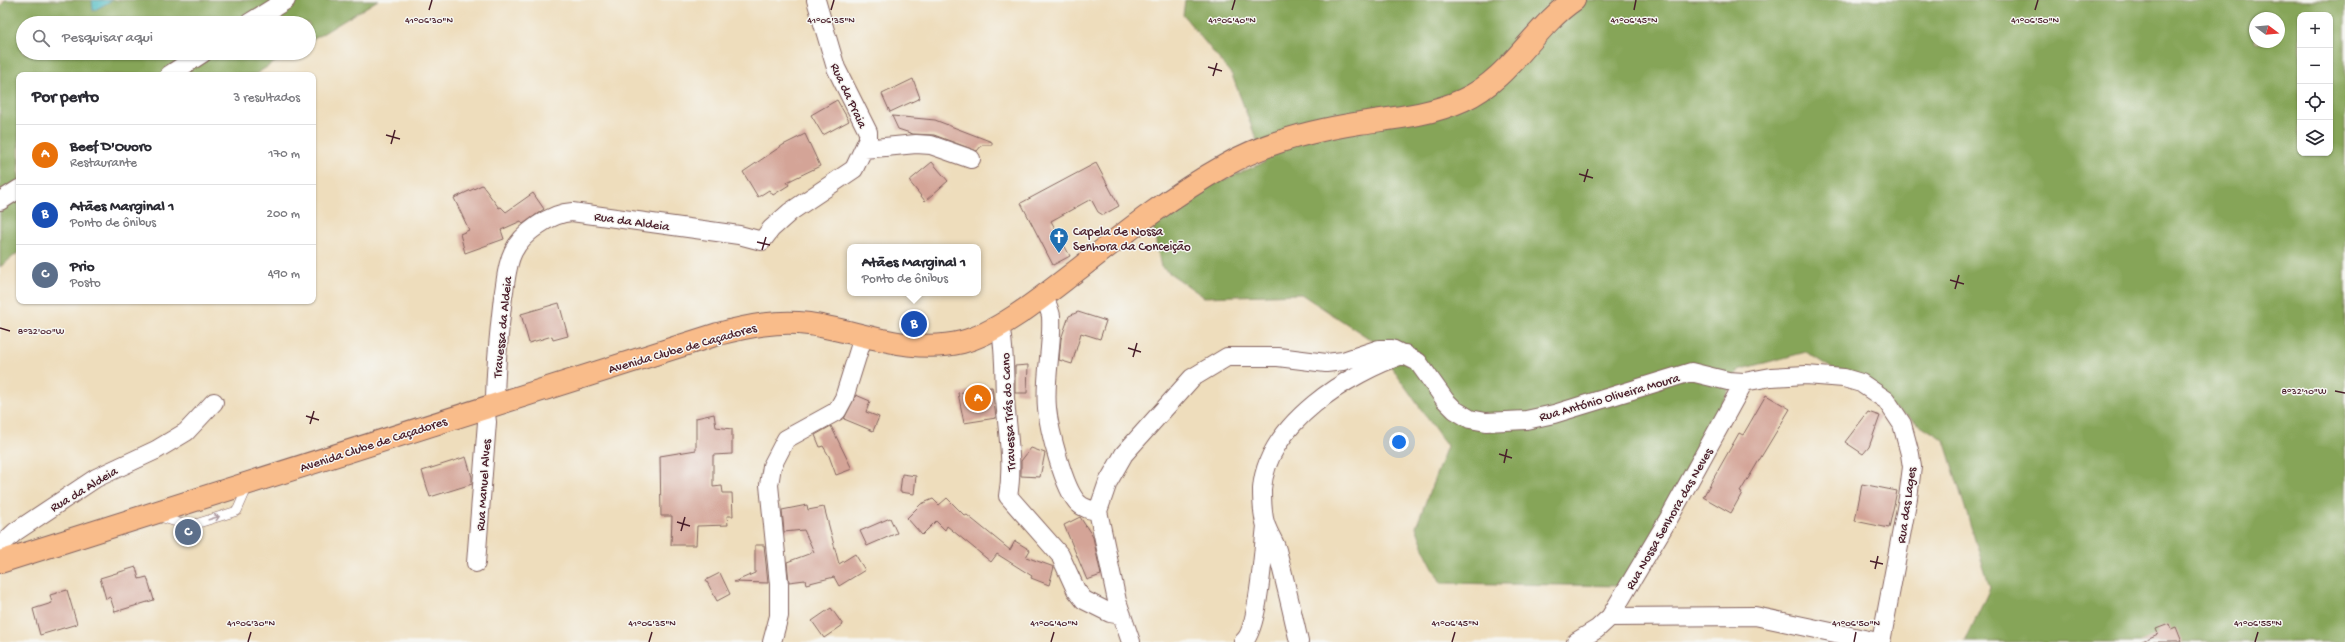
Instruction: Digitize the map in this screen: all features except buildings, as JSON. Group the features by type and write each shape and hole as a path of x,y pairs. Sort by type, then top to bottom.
{"main road":[{"name":"Avenida Clube de Caçadores","path":"0,562 718,334 753,325 791,322 811,324 863,337 914,345 959,343 978,337 1000,325 1044,296 1182,191 1228,163 1254,152 1313,132 1419,115 1466,99 1490,83 1511,65 1553,18 1574,0"}],"street":[{"path":"260,16 286,0"},
{"name":"Rua da Praia","path":"762,240 771,229 790,212 854,169 868,139 868,132 836,68 816,0"},
{"path":"174,72 192,60"},
{"path":"864,149 916,144 931,145 971,159"},
{"path":"0,201 16,191"},
{"name":"Rua da Aldeia","path":"514,250 539,225 561,212 572,212 739,235 762,240"},
{"name":"Travessa da Aldeia","path":"490,406 508,264 514,250"},
{"path":"1044,296 1051,315 1047,408 1051,431 1068,486 1073,496 1083,507 1098,510 1117,601 1131,642"},
{"name":"Travessa Trás do Cano","path":"1000,325 1004,344 1006,400 1011,464 1008,496 1060,555 1076,590 1084,600 1110,613 1122,615"},
{"path":"772,642 779,616 779,584 769,485 772,466 786,439 837,411 844,398 863,337"},
{"name":"Rua António Oliveira Moura","path":"1098,510 1108,482 1124,454 1192,378 1227,357 1278,357 1326,363 1343,361 1379,349 1392,349 1405,354 1418,362 1445,400 1455,410 1470,418 1486,422 1526,420 1554,414 1691,372 1728,381 1744,382"},
{"path":"1248,640 1254,618 1266,526 1262,490 1265,474 1272,453 1294,423 1333,391 1382,362 1405,354"},
{"name":"Rua das Lages","path":"1744,382 1771,377 1806,375 1844,378 1861,383 1874,390 1886,400 1897,414 1907,439 1912,467 1896,564 1879,642"},
{"name":"Rua Nossa Senhora das Neves","path":"1576,642 1597,629 1610,617 1669,518 1744,382"},
{"name":"Rua da Aldeia","path":"0,555 2,544 15,532 96,478 156,450 186,432 214,402"},
{"name":"Rua Manuel Alves","path":"476,563 487,422 490,406"},
{"path":"1266,526 1276,548 1299,642"},
{"path":"1610,617 1755,616 1879,642"}],"green space":[{"path":"5,0 378,0 316,38 316,16 16,16 16,60 279,60 259,72 16,72 16,254 0,267 0,7"},
{"path":"1185,0 2345,0 2345,642 1965,642 1990,588 1944,440 1806,352 1738,370 1684,485 1622,586 1441,583 1427,556 1416,527 1447,446 1373,341 1301,294 1204,297 1161,267 1153,227 1147,213 1265,162 1232,75 1183,15"}],"water":[{"path":"92,0 113,0 93,11"}],"place":[{"name":"Capela de Nossa Senhora da Conceição","path":"1059,254"},
{"name":"Atães Marginal 1","path":"914,324"},
{"name":"Beef D'Ouoro","path":"978,398"},
{"name":"Prio","path":"188,532"}]}
